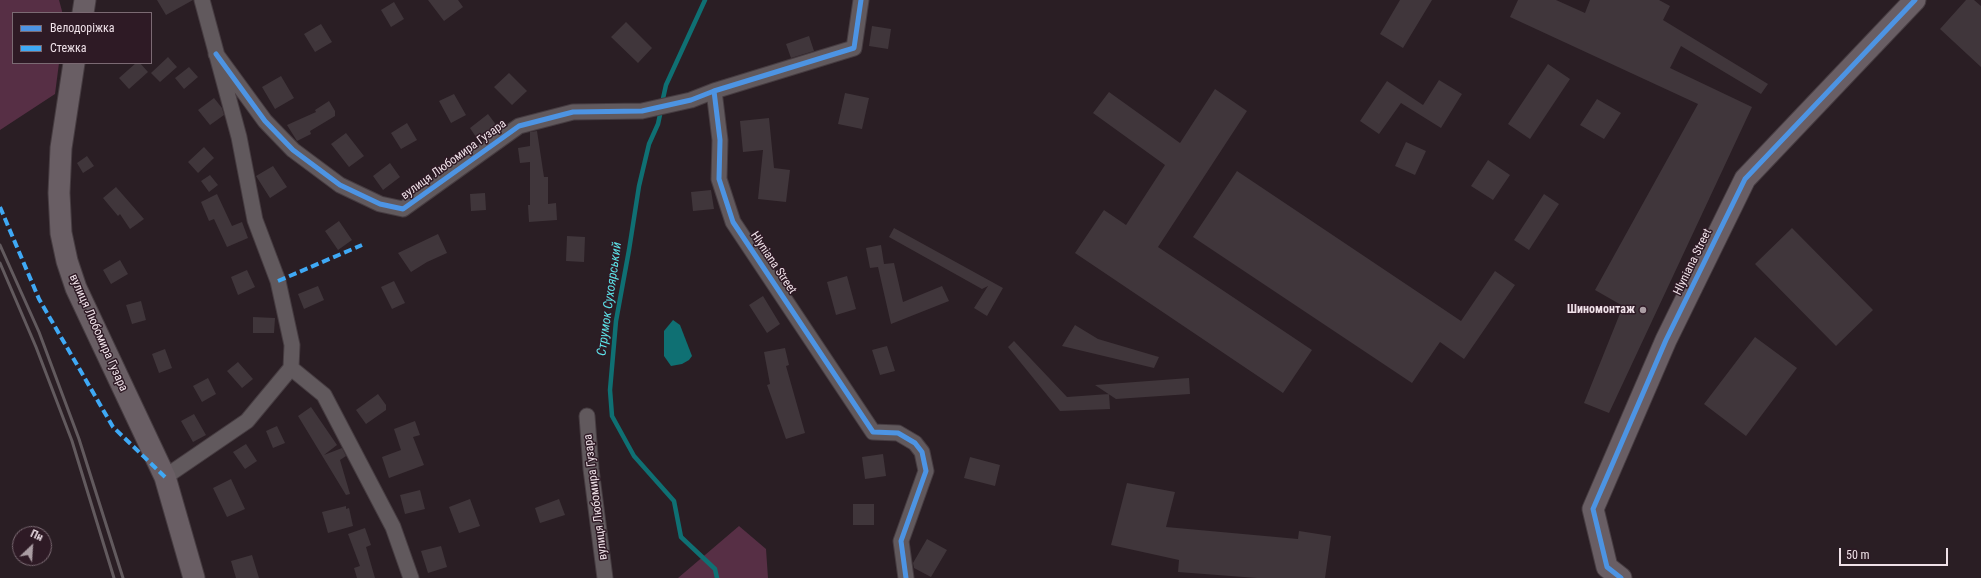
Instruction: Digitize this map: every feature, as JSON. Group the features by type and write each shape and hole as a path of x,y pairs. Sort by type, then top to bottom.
{"street":[{"path":"77,0 79,12"},
{"path":"83,12 85,0"},
{"name":"вулиця Любомира Гузара","path":"202,0 239,137 255,220 278,280 292,345 291,368"},
{"path":"714,92 854,48 861,0"},
{"name":"Hlyniana Street","path":"1621,578 1607,567 1592,509 1666,340 1745,179 1915,0"},
{"name":"вулиця Любомира Гузара","path":"216,54 265,121 293,150 340,186 380,204 403,209 519,126 573,112 642,111 714,92"},
{"name":"вулиця Любомира Гузара","path":"74,64 61,148 61,234 76,288 166,477 194,578"},
{"name":"Hlyniana Street","path":"714,92 720,140 719,179 733,222 873,432 898,433 915,443 922,452 926,471 901,541 906,578"},
{"path":"166,477 247,421 291,368 324,395 393,527 411,578"},
{"name":"вулиця Любомира Гузара","path":"587,416 591,469 605,578"}],"shaded area":[{"path":"0,0 59,0 62,12 12,12 12,64 59,64 55,94 0,130"},
{"path":"739,526 766,549 768,578 678,578"}],"water":[{"path":"673,320 680,325 692,356 689,360 682,364 671,366 664,356 664,331"}],"building":[{"path":"157,0 193,0 166,15"},
{"path":"428,0 458,0 463,7 444,21"},
{"path":"1400,0 1432,0 1403,48 1380,34"},
{"path":"1518,0 1556,0 1585,13 1590,0 1659,0 1670,6 1663,20 1768,84 1761,94 1681,46 1670,68 1752,107 1609,413 1584,403 1623,306 1595,290 1698,104 1510,17"},
{"path":"1966,0 1974,0 1981,6 1981,67 1940,29"},
{"path":"394,2 404,19 391,27 381,10"},
{"path":"626,22 652,48 638,63 611,37"},
{"path":"321,24 332,42 315,52 304,34"},
{"path":"872,26 891,29 888,49 869,46"},
{"path":"809,36 814,51 791,58 786,44"},
{"path":"168,57 177,67 160,82 151,73"},
{"path":"135,64 141,64 148,72 129,89 119,78"},
{"path":"1548,64 1570,79 1530,139 1508,124"},
{"path":"189,67 198,77 184,89 175,78"},
{"path":"509,73 527,91 512,105 494,87"},
{"path":"281,76 294,98 275,109 262,87"},
{"path":"1439,80 1462,94 1441,128 1401,103 1379,134 1360,121 1387,81 1423,105"},
{"path":"1215,89 1247,111 1158,247 1312,350 1283,393 1075,253 1104,210 1126,225 1165,165 1093,113 1109,92 1180,143"},
{"path":"845,93 869,98 862,129 838,124"},
{"path":"454,94 466,115 451,123 439,101"},
{"path":"214,98 222,108 224,115 210,125 198,110"},
{"path":"1597,99 1621,113 1604,139 1580,125"},
{"path":"329,101 335,111 335,116 310,131 311,134 297,141 287,125 316,112 315,110"},
{"path":"488,114 497,126 478,140 470,128"},
{"path":"769,118 774,168 790,170 786,202 758,199 763,150 743,152 740,121"},
{"path":"407,123 417,140 401,149 391,133"},
{"path":"537,131 544,177 548,177 548,204 556,203 557,220 529,222 528,205 530,205 530,162 520,163 518,148 530,146 530,132"},
{"path":"346,133 364,156 349,167 331,144"},
{"path":"1406,142 1426,151 1415,175 1395,166"},
{"path":"204,147 214,158 198,173 188,162"},
{"path":"87,156 94,166 83,173 77,163"},
{"path":"1488,160 1510,175 1493,200 1471,186"},
{"path":"390,163 400,177 383,190 373,176"},
{"path":"273,166 287,187 270,198 256,176"},
{"path":"1237,171 1461,321 1495,271 1515,285 1464,359 1440,342 1412,383 1193,237"},
{"path":"210,175 218,185 209,192 201,181"},
{"path":"116,187 144,219 130,229 120,214 118,216 103,198"},
{"path":"711,190 714,209 693,211 691,192"},
{"path":"485,193 486,210 471,211 470,194"},
{"path":"217,194 232,226 242,222 248,238 227,247 214,219 209,221 201,202"},
{"path":"1544,194 1559,204 1529,250 1514,240"},
{"path":"339,221 352,240 338,250 325,231"},
{"path":"894,228 1003,288 987,316 974,308 988,286 982,289 889,237"},
{"path":"1792,228 1873,310 1836,346 1755,264"},
{"path":"438,234 447,253 427,262 411,272 398,253"},
{"path":"567,236 585,237 584,262 566,261"},
{"path":"881,245 884,264 894,263 903,302 942,286 949,301 891,324 878,267 870,268 866,248"},
{"path":"120,260 128,274 111,284 103,270"},
{"path":"247,270 255,287 238,295 231,277"},
{"path":"847,276 856,309 836,315 827,282"},
{"path":"394,281 405,303 392,309 381,287"},
{"path":"318,286 324,300 304,309 298,294"},
{"path":"763,296 780,324 767,333 749,305"},
{"path":"141,301 146,320 132,324 126,305"},
{"path":"253,317 275,318 274,333 253,333"},
{"path":"1075,325 1098,339 1159,357 1154,368 1062,346"},
{"path":"1755,337 1797,368 1746,436 1704,404"},
{"path":"1014,341 1067,397 1109,394 1110,409 1060,411 1008,347"},
{"path":"887,346 895,371 880,375 872,350"},
{"path":"785,348 789,365 786,366 805,433 786,439 767,385 770,384 764,352"},
{"path":"165,349 172,368 159,373 152,354"},
{"path":"238,362 253,379 242,388 227,371"},
{"path":"208,378 216,394 202,402 193,386"},
{"path":"1189,378 1190,394 1116,399 1095,385"},
{"path":"378,394 386,405 386,410 366,424 356,410"},
{"path":"311,407 337,445 324,455 342,448 346,456 340,460 350,494 346,495 298,416"},
{"path":"194,414 206,435 193,442 181,421"},
{"path":"415,421 420,435 413,437 424,465 389,478 382,457 401,450 394,429"},
{"path":"277,426 285,443 273,448 266,431"},
{"path":"246,444 257,461 245,469 233,452"},
{"path":"883,454 886,476 865,479 862,457"},
{"path":"970,457 1000,465 995,486 964,478"},
{"path":"231,479 245,509 227,517 213,488"},
{"path":"1127,483 1175,492 1166,527 1298,539 1299,531 1331,536 1325,578 1257,578 1178,572 1179,560 1111,545"},
{"path":"420,490 425,509 405,514 400,495"},
{"path":"470,499 480,526 459,533 449,507"},
{"path":"559,499 565,515 540,523 535,508"},
{"path":"853,504 874,504 874,525 853,525"},
{"path":"346,506 346,509 349,508 353,526 328,533 322,512"},
{"path":"365,528 371,545 366,547 375,578 357,578 354,568 360,566 348,534"},
{"path":"927,539 947,550 931,577 914,568 913,563"},
{"path":"441,546 447,567 428,573 421,551"},
{"path":"252,555 259,578 236,578 231,561"}],"waterway":[{"name":"Струмок Сухоярський","path":"662,103 666,85 705,0"},
{"name":"Струмок Сухоярський","path":"661,110 658,124 649,144 639,186 616,321 610,390 612,416 634,456 674,501 681,537 715,569 717,578"}],"railway":[{"path":"0,245 39,332 79,439 123,578"},
{"path":"0,263 36,347 72,441 114,578"}],"marked path":[{"path":"0,207 39,299 113,427 165,477"},
{"path":"278,281 362,245"}],"cycle path":[{"path":"861,0 854,48 714,91 720,140 719,179 733,222 873,432 898,433 915,443 922,452 926,471 901,541 906,578"},
{"path":"1621,578 1607,567 1593,509 1666,340 1745,179 1915,0"},
{"path":"216,54 265,121 293,150 340,185 380,204 403,209 519,126 573,112 642,111 691,100 714,91"}],"place":[{"name":"Шиномонтаж","path":"1643,310"}]}
